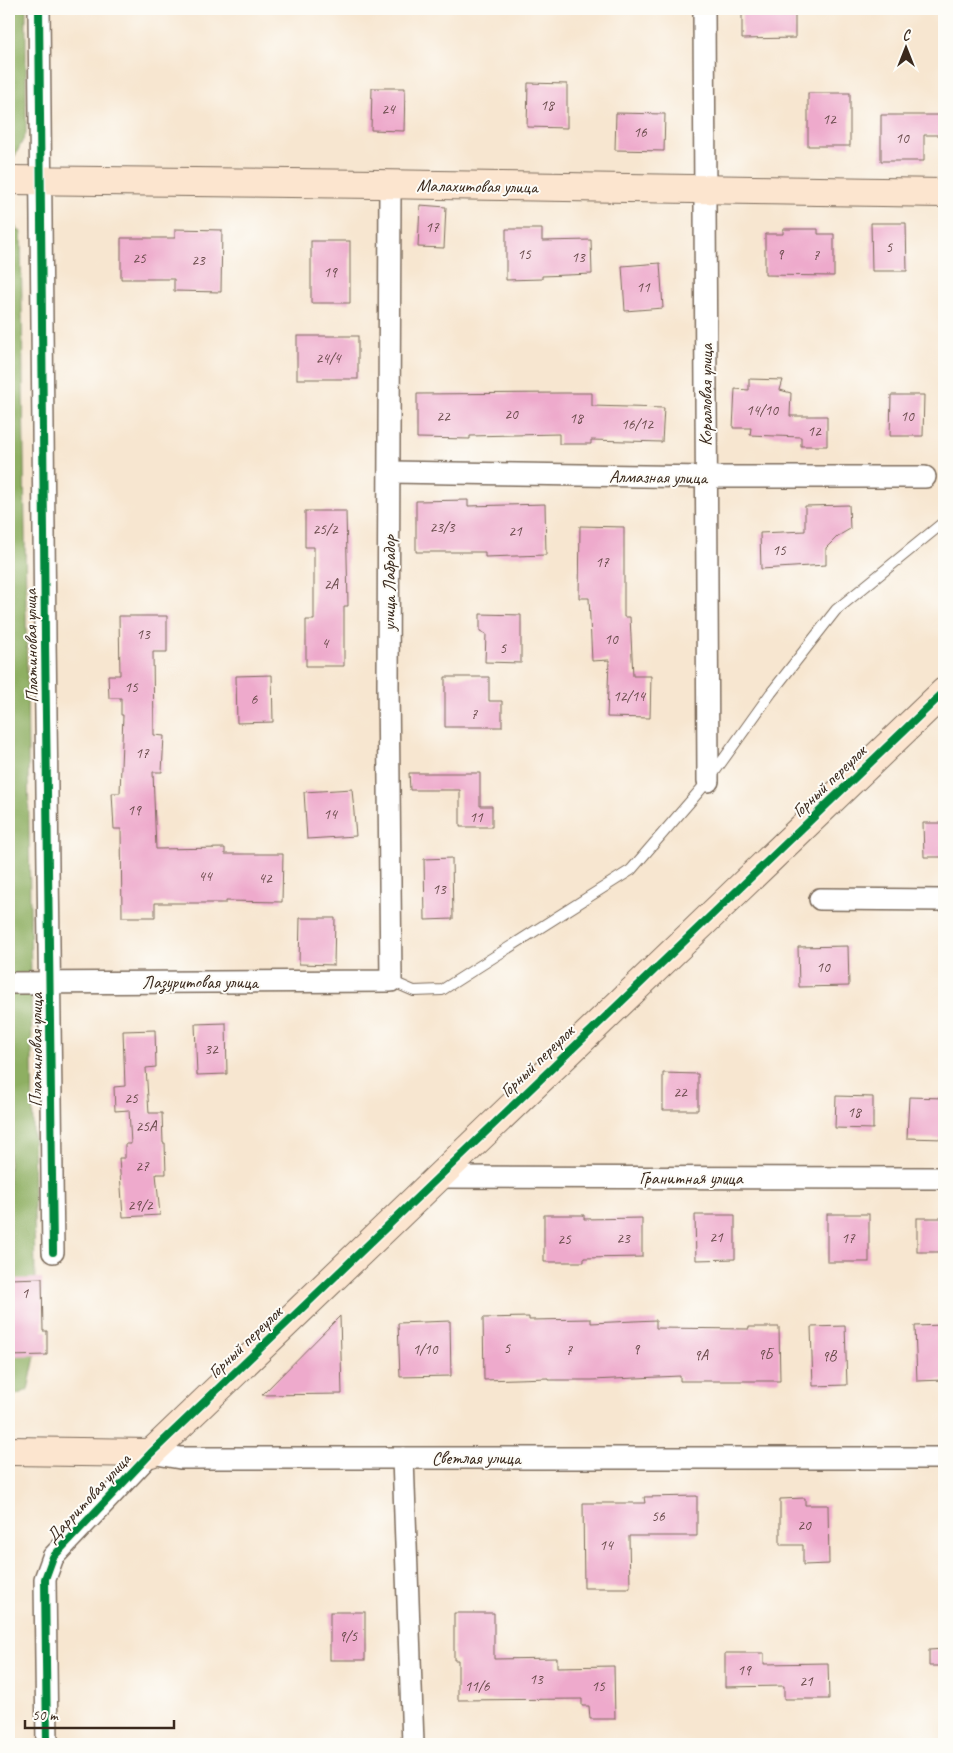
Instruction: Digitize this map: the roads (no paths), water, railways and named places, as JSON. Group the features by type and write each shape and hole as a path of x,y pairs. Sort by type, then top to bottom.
{"street":[{"name":"Платиновая улица","path":"39,9 53,1252"},
{"name":"Коралловая улица","path":"704,9 708,782"},
{"name":"Малахитовая улица","path":"9,180 944,192"},
{"name":"улица Лабрадор","path":"390,184 388,695 391,981"},
{"name":"Алмазная улица","path":"390,472 706,478 925,478"},
{"name":"Горный переулок","path":"151,1453 944,692"},
{"path":"820,899 944,900"},
{"name":"Лазуритовая улица","path":"9,983 391,981"},
{"name":"Гранитная улица","path":"438,1177 944,1178"},
{"name":"Светлая улица","path":"9,1451 151,1453 180,1458 944,1458"},
{"name":"Дарритовая улица","path":"47,1744 45,1579 53,1557 151,1453"},
{"path":"403,1458 413,1744"}],"lane":[{"path":"391,981 414,992 442,990 631,870 708,782 771,692 836,610 944,522"}]}
